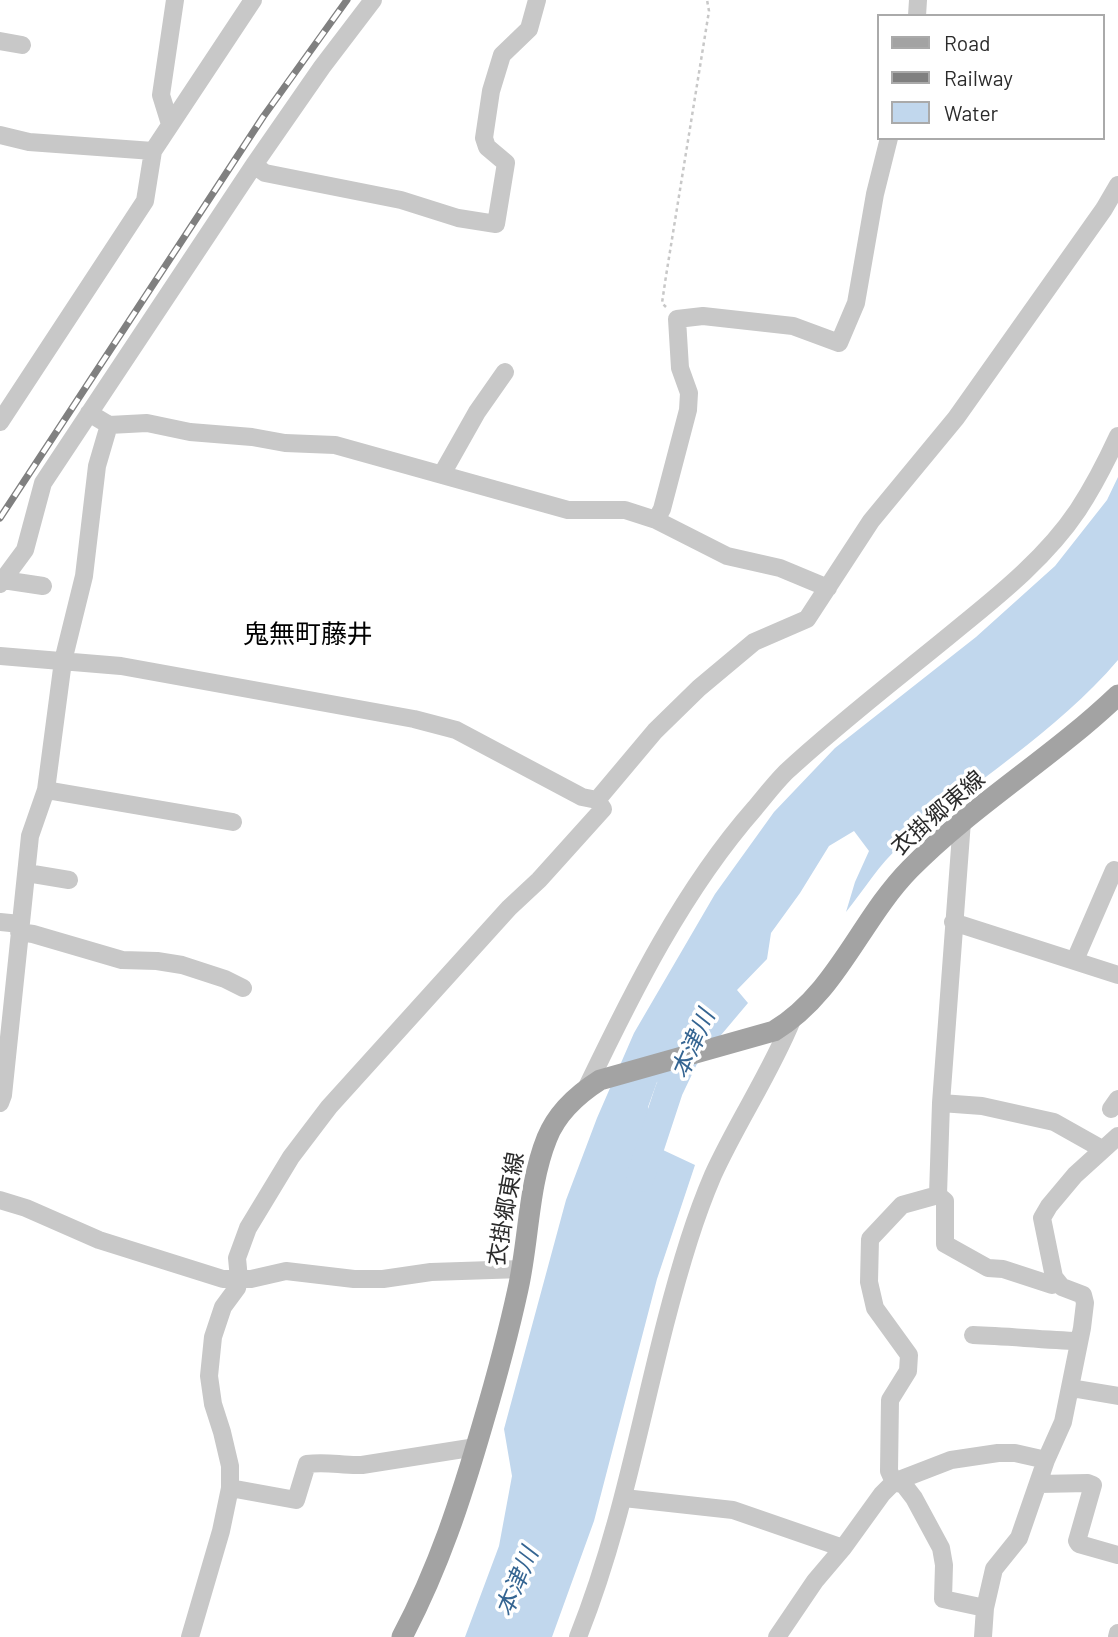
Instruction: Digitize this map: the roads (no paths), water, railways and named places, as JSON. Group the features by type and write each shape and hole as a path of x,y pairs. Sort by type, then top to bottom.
{"main road":[{"name":"衣掛郷東線","path":"402,1637 443,1551 476,1447 510,1327 541,1157 557,1118 593,1084 783,1025 818,994 841,965 883,899 942,837 1064,744 1118,695"}],"street":[{"path":"170,124 161,94 175,0"},
{"path":"0,422 9,392 145,201 153,151 253,0"},
{"path":"43,586 2,582 7,559 24,550 43,483 254,165 322,67 373,0"},
{"path":"254,165 265,173 401,200 458,218 496,224 506,163 487,147 484,138 491,91 502,55 529,29 537,0"},
{"path":"0,41 22,45"},
{"path":"0,135 29,142 153,151"},
{"path":"656,520 662,509 688,410 689,393 680,368 677,319 703,316 793,326 839,343 856,303 875,194 888,140"},
{"path":"597,800 655,731 699,688 754,642 807,619 871,521 956,418 1104,209 1118,185"},
{"path":"442,474 477,412 505,372"},
{"path":"89,414 108,425 147,423 190,432 252,437 285,443 335,445 568,510 625,510 656,520 727,556 780,568 828,588"},
{"path":"0,1103 14,1002 19,928 30,836 46,790 63,662 84,576 97,466 108,425"},
{"path":"593,1084 646,972 694,887 738,827 784,774 850,716 1001,593 1041,554 1077,512 1118,436"},
{"path":"0,656 121,666 414,719 456,730 582,797 597,800 603,809 539,880 509,908 338,1097 291,1157 248,1228 237,1258 237,1288 223,1307 213,1336 209,1376 213,1404 230,1466 230,1488 221,1531 190,1637"},
{"path":"46,790 233,822"},
{"path":"938,1195 941,1104 962,821"},
{"path":"1075,960 1111,895 1114,870"},
{"path":"27,873 69,880"},
{"path":"0,922 122,960 182,965 226,979 243,988"},
{"path":"953,922 1118,975"},
{"path":"578,1637 597,1590 624,1499 689,1239 712,1176 778,1055 783,1025"},
{"path":"941,1104 982,1106 1054,1122 1102,1149"},
{"path":"983,1637 985,1608 994,1569 1019,1538 1046,1460 1063,1422 1085,1303 1083,1295 1058,1283 1054,1278 1042,1218 1075,1175 1118,1136"},
{"path":"938,1195 945,1201 945,1244 988,1268 1003,1269 1052,1285 1058,1283"},
{"path":"938,1195 902,1205 870,1239 869,1282 875,1308 909,1355 908,1371 890,1399 889,1471 894,1482 904,1485 914,1498 941,1548 944,1565 943,1599 985,1608"},
{"path":"0,1200 26,1208 99,1240 206,1274 239,1279 286,1271 354,1279 383,1279 432,1272 522,1269"},
{"path":"972,1335 1079,1341"},
{"path":"1070,1388 1118,1396"},
{"path":"230,1488 296,1500 307,1464 325,1461 349,1466 362,1465 476,1447"},
{"path":"777,1637 815,1581 894,1482 951,1460 998,1453 1015,1453 1046,1460"},
{"path":"1039,1484 1093,1485 1077,1541 1079,1544 1118,1555"},
{"path":"624,1499 733,1510 843,1548"}],"water":[{"path":"1118,477 1118,660 1068,711 893,852 846,912 855,882 869,851 854,831 829,846 771,933 767,959 737,990 748,1003 684,1079 657,1082 648,1107 648,1138 663,1150 695,1165 657,1279 594,1521 552,1637 465,1637 499,1546 512,1476 504,1429 566,1200 597,1118 634,1033 715,894 774,812 835,748 976,637 1055,566 1107,500"}],"waterway":[{"name":"本津川","path":"640,1178 669,1090 690,1046"}],"railway":[{"path":"0,518 263,117 347,0"}],"district":[{"name":"鬼無町藤井","path":"308,634"}]}
